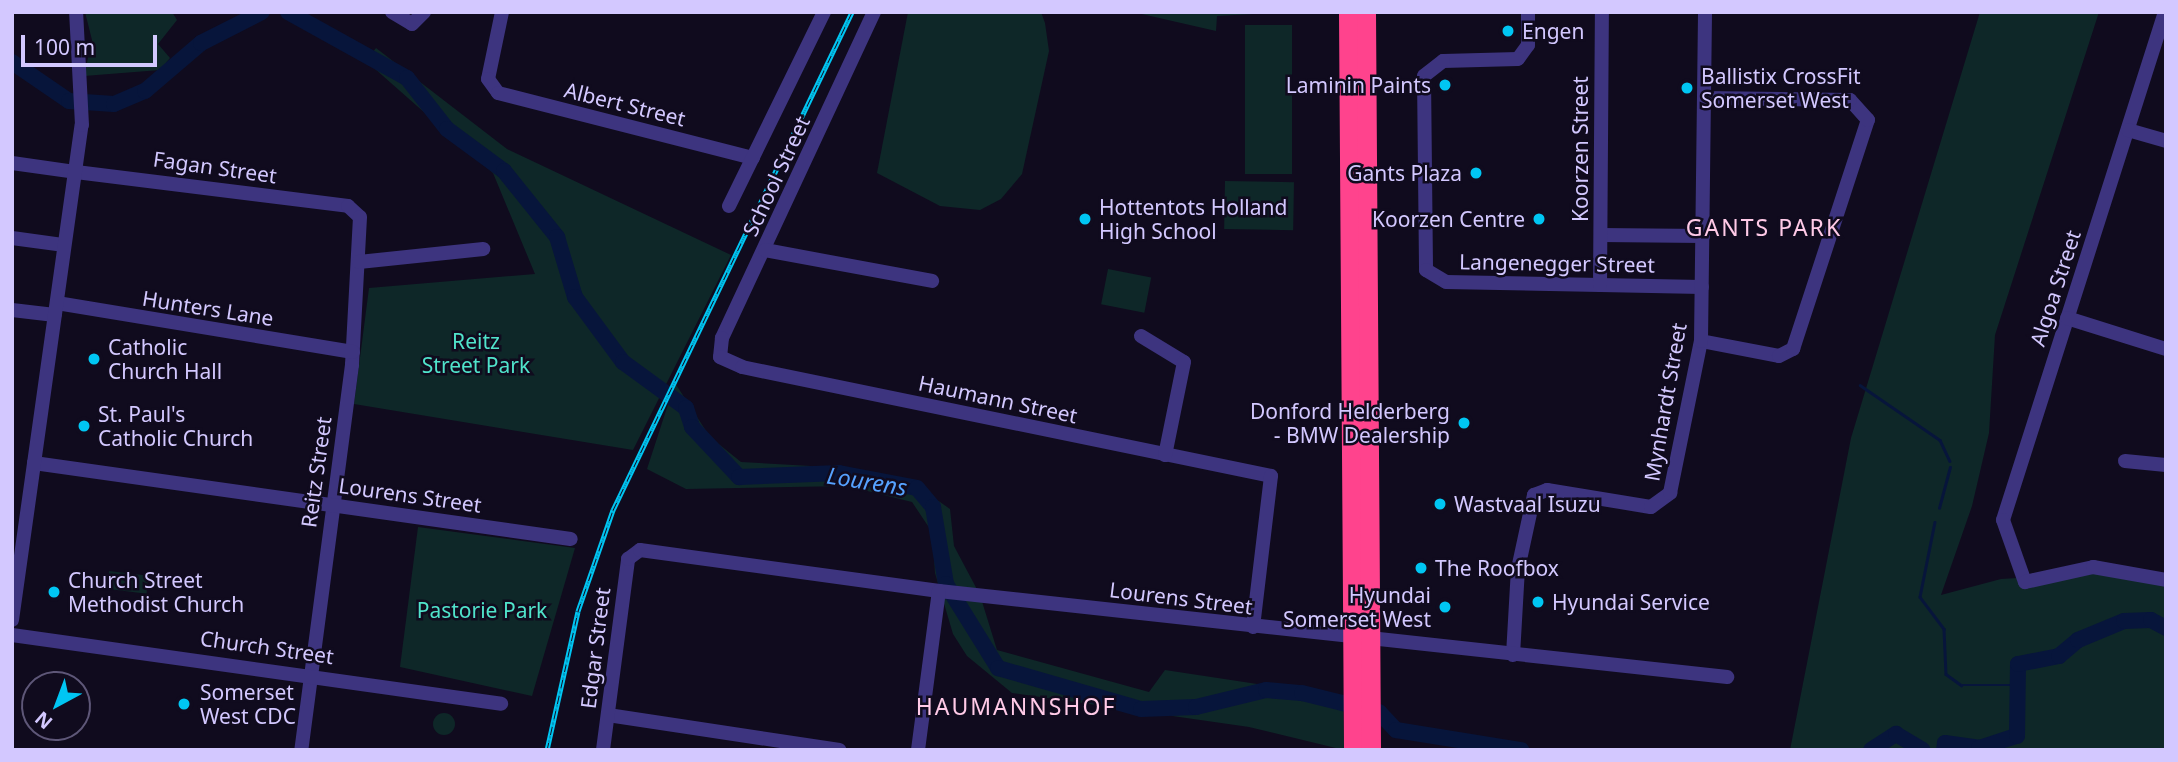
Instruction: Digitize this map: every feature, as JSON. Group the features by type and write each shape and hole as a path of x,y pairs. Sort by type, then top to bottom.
{"highway":[{"path":"1348,12 1351,700 1359,749"},
{"path":"1359,749 1372,705 1366,12"}],"street":[{"path":"12,620 56,309 80,113 82,70 76,12"},
{"path":"392,12 412,24 424,12"},
{"name":"Albert Street","path":"502,12 490,86 505,95 753,158"},
{"path":"729,206 824,12"},
{"name":"School Street","path":"720,357 718,347 874,12"},
{"name":"Langenegger Street","path":"1528,12 1528,44 1518,60 1443,61 1424,76 1424,265 1446,282 1702,287"},
{"name":"Koorzen Street","path":"1600,285 1602,12"},
{"name":"Mynhardt Street","path":"1513,655 1518,569 1529,503 1538,492 1651,508 1665,501 1701,341 1705,12"},
{"name":"Algoa Street","path":"2165,12 2004,515 2019,577 2029,582 2106,568 2166,580"},
{"path":"1701,341 1775,355 1793,349 1868,120 1850,100 1704,98"},
{"path":"2128,130 2166,141"},
{"name":"Fagan Street","path":"12,163 348,206"},
{"name":"Reitz Street","path":"301,750 353,352 362,222 348,206"},
{"path":"1601,235 1703,236"},
{"path":"12,238 63,243"},
{"path":"359,262 483,249"},
{"path":"765,250 932,281"},
{"name":"Hunters Lane","path":"12,310 56,309 353,352"},
{"path":"2067,318 2166,349"},
{"path":"1142,336 1184,362 1165,455"},
{"name":"Haumann Street","path":"720,357 742,367 1271,476 1253,627"},
{"path":"2124,461 2166,465"},
{"name":"Lourens Street","path":"34,463 571,539"},
{"name":"Lourens Street","path":"631,553 1351,639 1727,677"},
{"name":"Edgar Street","path":"603,750 631,553"},
{"path":"918,750 943,592"},
{"name":"Church Street","path":"17,634 310,674 501,704"},
{"path":"608,715 839,750"}],"green space":[{"path":"85,12 172,12 177,20 158,44 170,58 160,70 84,76 92,40"},
{"path":"908,12 1041,12 1045,23 1049,51 1022,174 1001,199 980,210 940,206 877,173"},
{"path":"1133,12 1289,12 1217,16 1216,31"},
{"path":"1980,12 2099,12 1995,335 1989,433 1972,506 1941,595 2001,579 2099,573 2166,586 2166,750 1790,750 1851,438"},
{"path":"1245,25 1292,25 1292,174 1245,174"},
{"name":"Reitz Street Park","path":"376,48 507,149 731,255 633,450 354,404 369,288 535,274 493,173 366,61"},
{"path":"1225,181 1294,182 1293,230 1224,229"},
{"path":"1108,269 1151,277 1144,313 1101,304"},
{"path":"675,383 710,437 741,462 847,468 913,483 950,509 954,546 980,595 997,650 1149,692 1165,670 1343,697 1344,750 1249,727 1012,693 967,656 953,634 935,573 932,532 912,502 847,486 686,489 647,469"},
{"name":"Pastorie Park","path":"418,527 575,548 532,696 400,667"},
{"path":"109,571 149,576 147,594 107,589"},
{"path":"444,713 452,716 455,724 452,732 444,735 436,732 433,724 436,716"}],"waterway":[{"name":"Lourens","path":"12,62 69,101 114,104 145,91 201,43 262,12"},
{"name":"Lourens","path":"288,12 407,78 447,129 504,171 557,237 575,297 623,362 686,408 692,427 739,477 839,473 917,488 933,507 946,584 998,668 1141,709 1196,707 1266,690 1302,693 1379,712 1396,730 1521,750"},
{"path":"1860,385 1940,440 1950,461"},
{"path":"1939,508 1950,467"},
{"path":"1935,522 1920,597 1944,629 1946,674 1961,685 2013,685"},
{"name":"Lourens","path":"1944,750 1945,743 1979,748 2017,736 2018,664 2059,656 2078,640 2124,621 2151,620 2166,628"},
{"name":"Lourens","path":"1871,750 1896,734 1923,750"}],"railway":[{"path":"547,750 578,611 613,510 852,12"}],"place":[{"name":"Engen","path":"1508,31"},
{"name":"Laminin Paints","path":"1445,85"},
{"name":"Ballistix CrossFit Somerset West","path":"1687,88"},
{"name":"Gants Plaza","path":"1476,173"},
{"name":"Hottentots Holland High School","path":"1085,219"},
{"name":"Koorzen Centre","path":"1539,219"},
{"name":"Catholic Church Hall","path":"94,359"},
{"name":"Donford Helderberg - BMW Dealership","path":"1464,423"},
{"name":"St. Paul's Catholic Church","path":"84,426"},
{"name":"Wastvaal Isuzu","path":"1440,504"},
{"name":"The Roofbox","path":"1421,568"},
{"name":"Church Street Methodist Church","path":"54,592"},
{"name":"Hyundai Service","path":"1538,602"},
{"name":"Hyundai Somerset West","path":"1445,607"},
{"name":"Somerset West CDC","path":"184,704"}],"district":[{"name":"GANTS PARK","path":"1764,227"},
{"name":"HAUMANNSHOF","path":"1016,706"}]}
